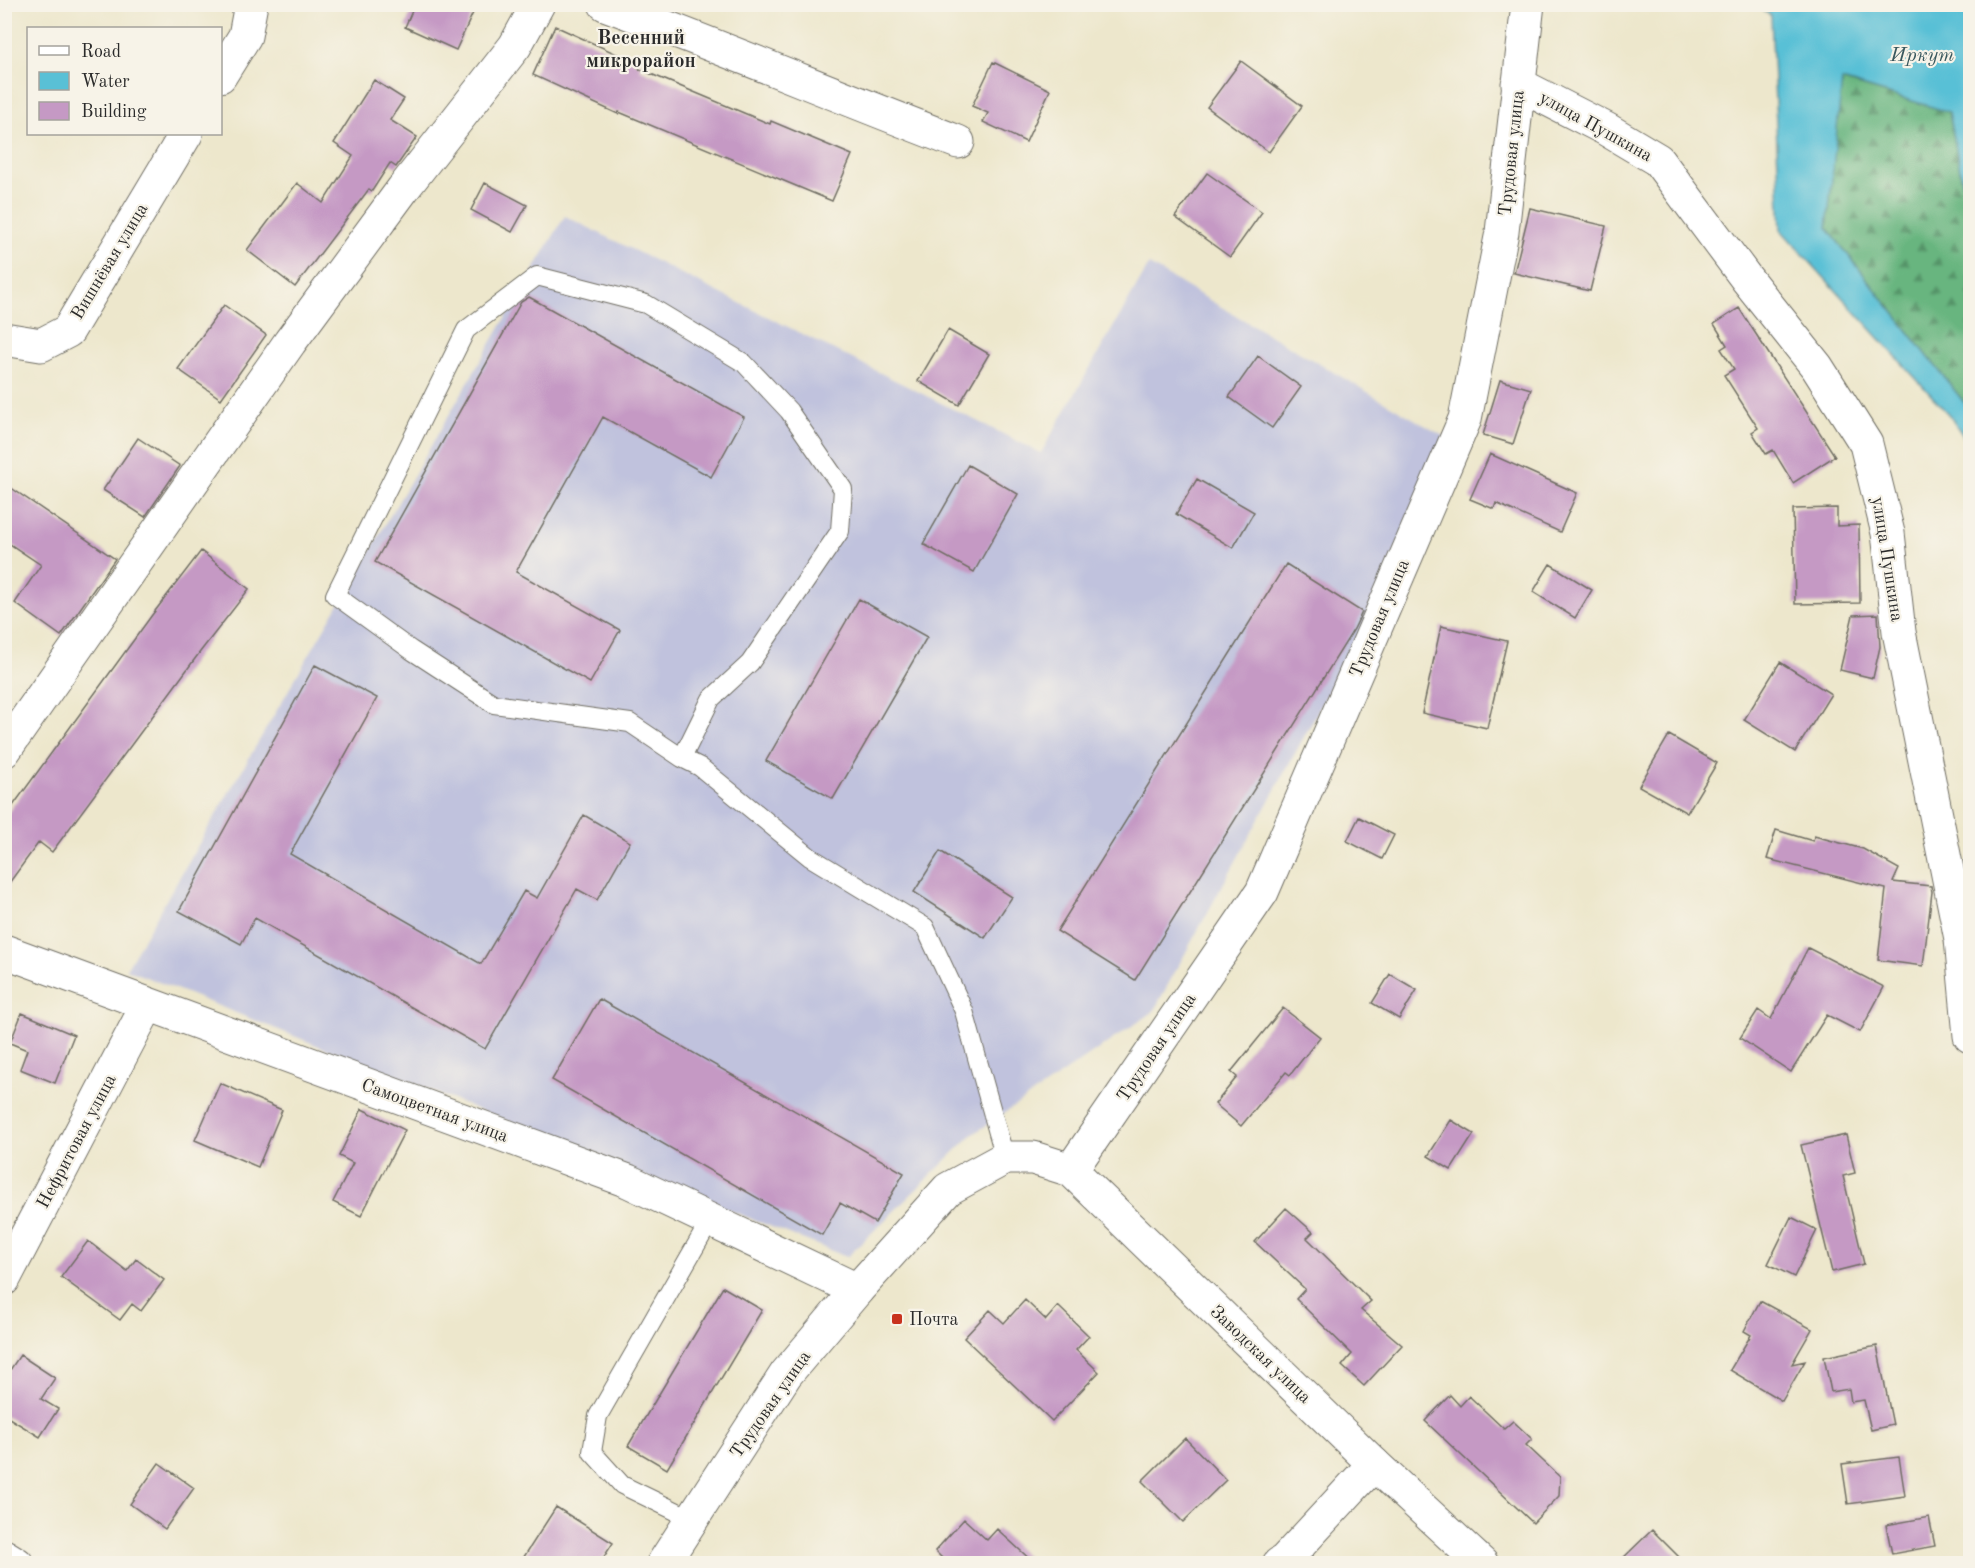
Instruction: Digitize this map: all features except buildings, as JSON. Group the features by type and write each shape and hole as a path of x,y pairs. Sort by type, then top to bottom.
{"street":[{"path":"222,73 245,36 251,4"},
{"path":"4,751 290,342 403,189 515,46 538,4"},
{"path":"605,4 703,40 801,82 958,142"},
{"name":"Трудовая улица","path":"1071,1170 1262,892 1465,419 1502,232 1527,4"},
{"name":"улица Пушкина","path":"1518,84 1606,129 1659,160 1746,278 1817,366 1866,444 1887,533 1899,632 1961,939 1971,1036"},
{"name":"Вишнёвая улица","path":"4,339 41,345 68,331 185,135"},
{"name":"Самоцветная улица","path":"4,951 628,1181 856,1290"},
{"name":"Нефритовая улица","path":"4,1279 148,1004"},
{"name":"Трудовая улица","path":"663,1563 786,1374 856,1290 948,1189 1019,1158"},
{"name":"Заводская улица","path":"1019,1158 1071,1170 1374,1464 1482,1563"},
{"path":"1280,1563 1374,1464"},
{"path":"4,1556 17,1563"}],"lane":[{"path":"682,758 711,699 750,663 840,531 843,489 789,411 744,363 646,304 537,276 466,330 335,595 411,650 494,704 630,723 682,758 700,767 810,857 925,927 964,1011 1019,1158"},
{"path":"692,1519 622,1485 592,1452 598,1416 710,1221"}],"shaded area":[{"path":"565,216 1041,453 1149,265 1445,437 1361,633 1153,1012 972,1135 847,1257 126,969"}],"green space":[{"path":"1841,80 1949,112 1970,223 1970,410 1827,228"}],"water":[{"name":"Иркут","path":"1758,5 1970,5 1970,223 1949,112 1842,80 1827,228 1970,410 1970,446 1950,416 1781,230 1771,16"}],"place":[{"name":"Почта","path":"897,1319"}],"district":[{"name":"Весенний микрорайон","path":"641,48"}]}
